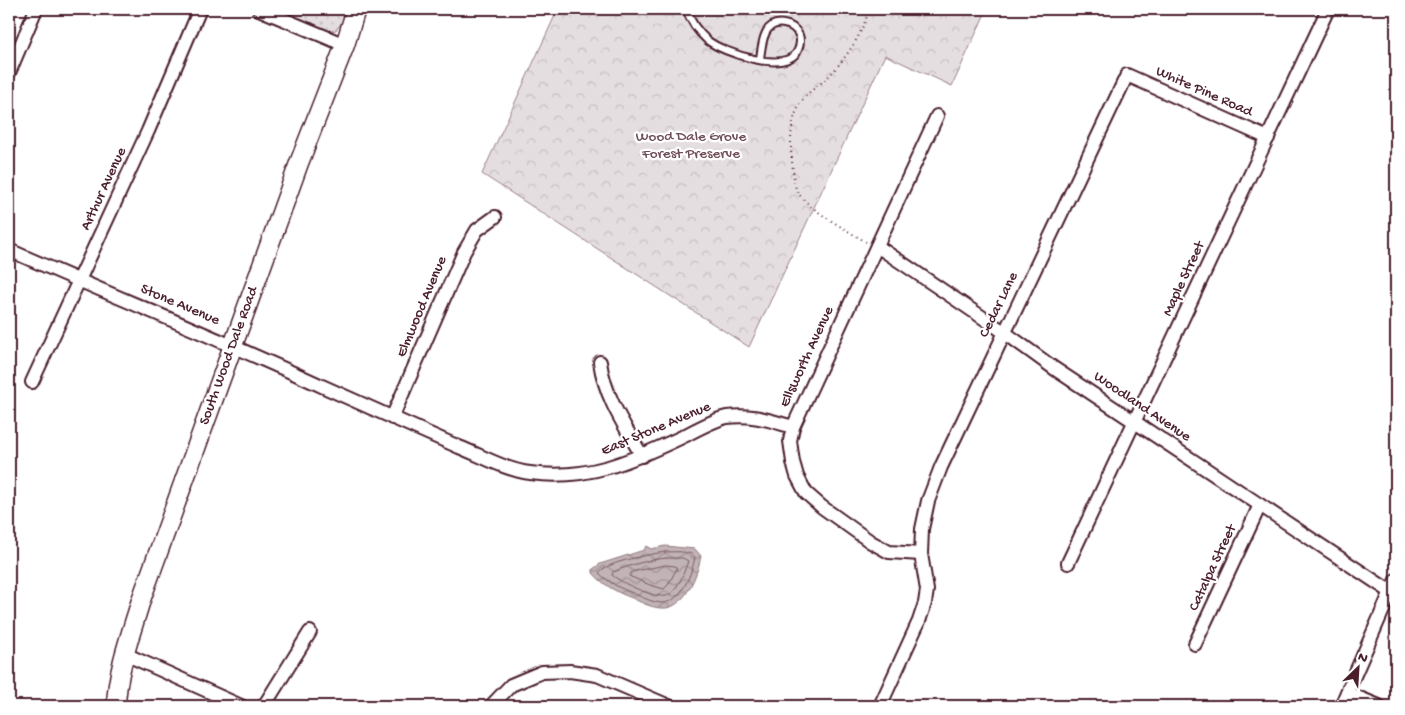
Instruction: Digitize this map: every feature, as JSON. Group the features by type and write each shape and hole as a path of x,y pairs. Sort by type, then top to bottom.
{"main road":[{"name":"South Wood Dale Road","path":"116,706 116,693 125,654 141,600 299,163 345,45 356,9"}],"street":[{"path":"9,74 36,9"},
{"name":"Arthur Avenue","path":"32,382 148,131 200,9"},
{"path":"259,9 345,45"},
{"name":"Maple Street","path":"1068,564 1328,9"},
{"name":"White Pine Road","path":"1127,75 1268,138"},
{"name":"Cedar Lane","path":"880,706 919,621 925,603 927,590 922,554 922,529 928,501 940,467 1127,75"},
{"name":"Ellsworth Avenue","path":"922,554 889,552 871,542 822,507 806,493 797,476 790,441 793,427 937,116"},
{"name":"Elmwood Avenue","path":"392,418 464,252 477,230 495,217"},
{"name":"Woodland Avenue","path":"877,246 1055,369 1260,505 1394,586"},
{"name":"Stone Avenue","path":"9,250 233,345 392,418"},
{"path":"600,362 603,382 611,403 642,456"},
{"name":"East Stone Avenue","path":"392,418 501,465 528,473 551,475 575,475 603,470 642,456 724,417 757,416 793,427"},
{"name":"Catalpa Street","path":"1195,644 1260,505"},
{"path":"1341,706 1394,586"},
{"path":"264,706 310,632"},
{"path":"125,654 240,706"},
{"path":"491,706 511,685 542,672 570,671 596,675 669,706"},
{"path":"1347,693 1379,706"}],"lane":[{"path":"686,9 697,29 707,40 732,54 760,59 779,62 792,58 798,52 800,44 800,37 796,30 784,24 771,26 764,35 760,59"}],"path":[{"path":"870,9 864,25 850,49 826,78 804,98 797,110 792,125 790,146 795,185 798,192 820,212 867,242 877,246"}],"green space":[{"path":"278,9 347,9 343,21 336,30 329,31"},
{"name":"Wood Dale Grove Forest Preserve","path":"558,9 987,9 952,86 885,55 749,347 482,174"}],"water":[{"path":"646,546 651,549 665,546 695,549 701,556 690,588 673,606 662,608 644,604 611,588 593,573 593,569 600,564 644,550"}]}
